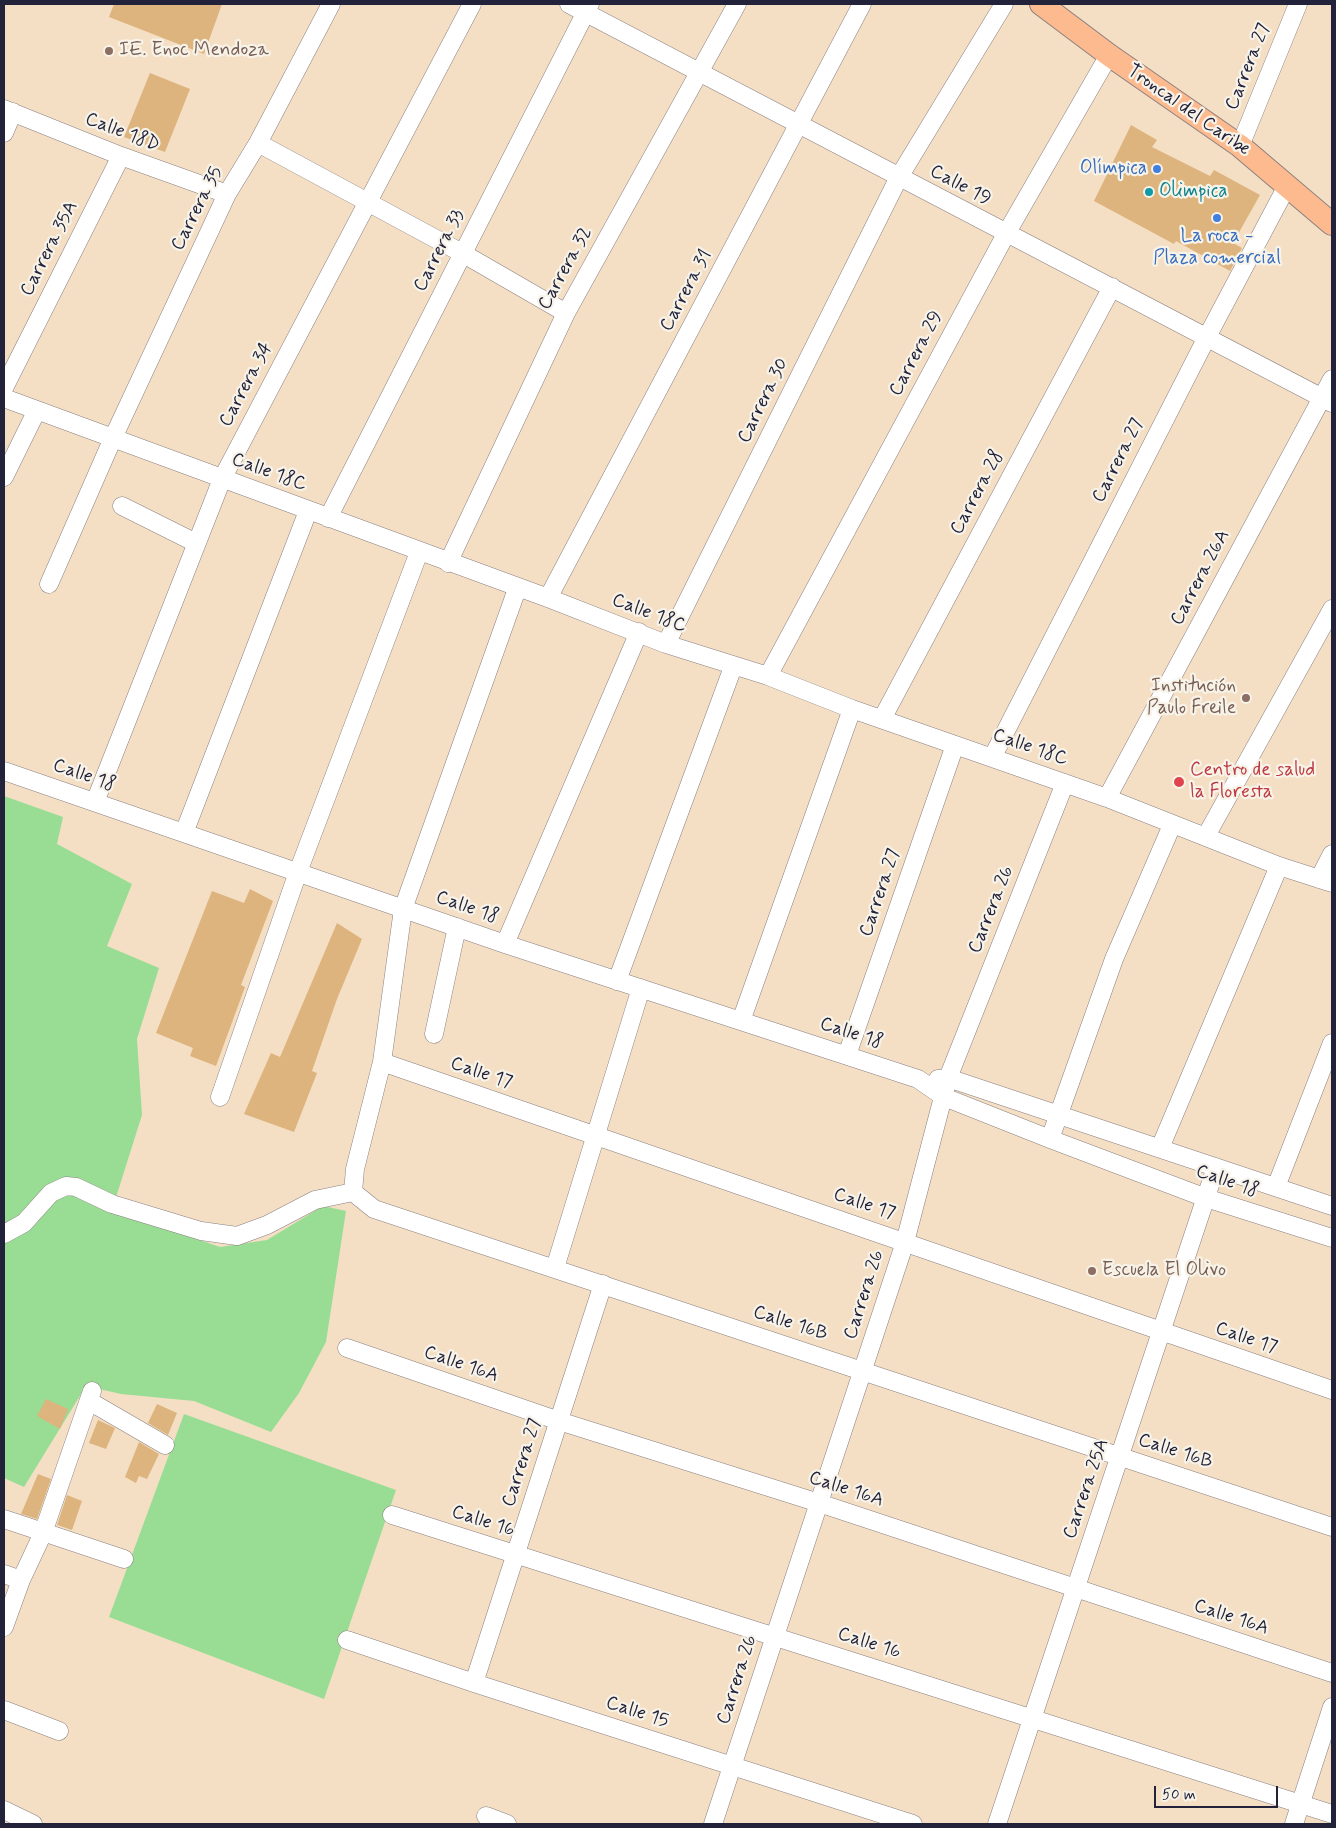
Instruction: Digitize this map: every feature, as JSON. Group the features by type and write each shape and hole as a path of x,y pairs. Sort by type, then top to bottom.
{"main road":[{"name":"Troncal del Caribe","path":"1041,4 1108,55 1240,146 1332,224"}],"street":[{"name":"Carrera 34","path":"94,802 222,479 472,4"},
{"name":"Calle 19","path":"569,4 588,9 700,72 1006,234 1112,287 1327,400"},
{"name":"Carrera 32","path":"448,562 566,313 737,4"},
{"name":"Carrera 31","path":"548,598 862,4"},
{"name":"Carrera 30","path":"666,644 899,177 1004,4"},
{"name":"Carrera 27","path":"1240,146 1298,4"},
{"name":"Carrera 35","path":"49,584 112,438 227,194 258,143 327,5"},
{"name":"Carrera 33","path":"328,518 588,9"},
{"name":"Carrera 29","path":"768,676 1006,234 1108,55"},
{"path":"4,133 9,110"},
{"name":"Calle 18D","path":"9,110 121,156 227,194"},
{"path":"258,143 462,253 566,313"},
{"name":"Carrera 35A","path":"4,388 121,156"},
{"name":"Carrera 27","path":"992,758 1207,337 1287,186"},
{"name":"Carrera 28","path":"882,719 1112,287"},
{"name":"Carrera 26A","path":"1107,798 1327,400 1332,379"},
{"name":"Calle 18C","path":"4,398 518,589 548,598 666,644 733,667 768,676 852,709 1107,798 1279,866 1326,881"},
{"path":"4,477 37,410"},
{"path":"122,506 196,543"},
{"path":"184,833 308,511"},
{"path":"220,1097 298,872 418,552"},
{"path":"4,1234 24,1223 51,1193 66,1186 76,1187 127,1209 201,1231 230,1236 252,1231 315,1200 353,1192 356,1169 382,1062 403,909 518,589"},
{"path":"1206,836 1332,609"},
{"path":"506,944 639,632"},
{"path":"617,980 733,667"},
{"path":"741,1021 852,709"},
{"name":"Carrera 27","path":"847,1055 954,745"},
{"name":"Calle 18","path":"4,771 506,944 918,1079 944,1097 1050,1139 1206,1198 1332,1238"},
{"name":"Carrera 26","path":"713,1824 905,1242 948,1078 1065,783"},
{"path":"1050,1139 1114,959 1172,825"},
{"path":"1326,881 1332,854"},
{"path":"1160,1148 1279,866"},
{"path":"434,1034 457,927"},
{"path":"555,1268 640,988"},
{"name":"Calle 18","path":"1276,1187 1332,1043"},
{"name":"Calle 17","path":"382,1062 1332,1390"},
{"name":"Calle 18","path":"918,1079 948,1078 1007,1100 1059,1115 1332,1206"},
{"name":"Carrera 25A","path":"997,1824 1216,1167"},
{"name":"Calle 16B","path":"353,1192 374,1209 1332,1527"},
{"name":"Carrera 27","path":"474,1683 603,1284"},
{"name":"Calle 16A","path":"347,1348 558,1421 818,1504 1332,1673"},
{"path":"4,1627 21,1580 43,1533 90,1396 165,1444"},
{"name":"Calle 16","path":"392,1515 1332,1814"},
{"path":"4,1520 124,1559"},
{"path":"4,1574 21,1580"},
{"name":"Calle 15","path":"348,1640 474,1683 913,1824"},
{"path":"1294,1824 1332,1707"},
{"path":"4,1710 59,1731"},
{"path":"4,1810 33,1824"},
{"path":"486,1816 508,1824"}],"green space":[{"path":"4,796 63,817 57,844 132,884 107,946 159,968 137,1039 142,1115 112,1210 220,1247 267,1240 323,1206 346,1211 326,1342 299,1393 271,1432 194,1401 121,1394 86,1386 24,1487 4,1478"},
{"path":"184,1414 396,1490 324,1699 109,1617"}],"building":[{"path":"114,4 222,4 204,54 109,17"},
{"path":"150,73 190,89 165,152 124,137"},
{"path":"1131,125 1157,140 1152,147 1210,176 1214,170 1260,195 1233,243 1242,248 1230,271 1176,241 1174,244 1094,201"},
{"path":"250,889 273,901 241,985 245,987 216,1066 190,1056 193,1048 156,1033 212,891 244,903"},
{"path":"337,923 362,939 337,999 312,1071 317,1073 294,1132 244,1114 271,1053 280,1057"},
{"path":"46,1399 68,1409 60,1429 37,1416"},
{"path":"157,1404 177,1413 168,1435 148,1423"},
{"path":"98,1420 115,1428 106,1449 89,1443"},
{"path":"139,1442 159,1454 147,1479 139,1476 136,1483 125,1477"},
{"path":"38,1474 51,1479 37,1519 21,1514"},
{"path":"67,1495 82,1501 72,1530 57,1525"}],"place":[{"name":"IE. Enoc Mendoza","path":"109,51"},
{"name":"Olímpica","path":"1157,169"},
{"name":"Olimpica","path":"1149,192"},
{"name":"La roca - Plaza comercial","path":"1217,218"},
{"name":"Institución Paulo Freile","path":"1246,698"},
{"name":"Centro de salud la Floresta","path":"1179,782"},
{"name":"Escuela El Olivo","path":"1092,1271"}]}
